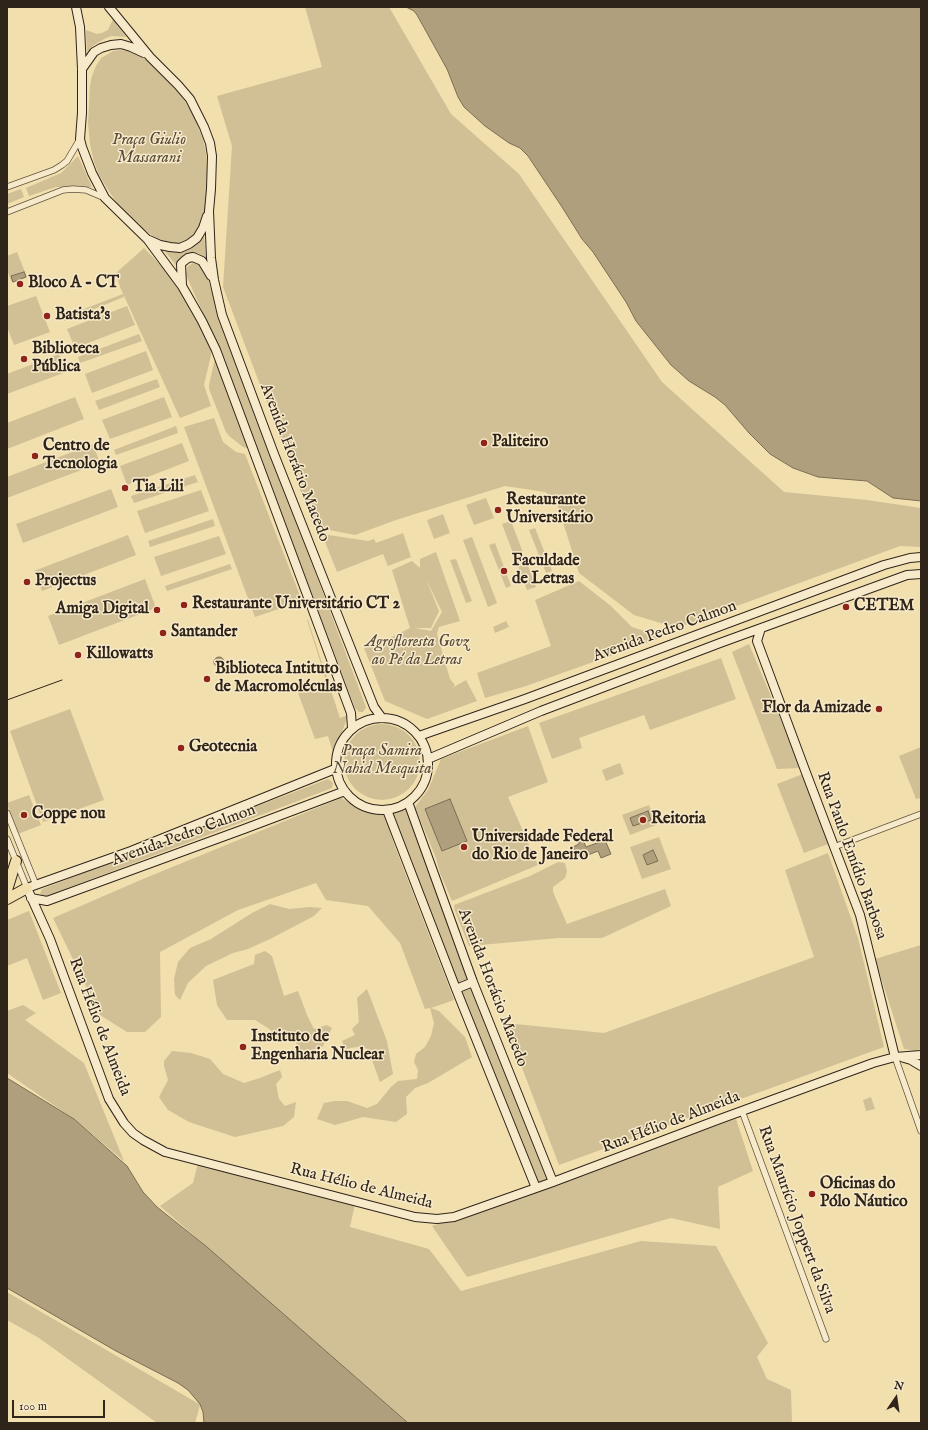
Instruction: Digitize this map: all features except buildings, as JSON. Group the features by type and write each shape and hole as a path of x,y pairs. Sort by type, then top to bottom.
{"highway":[{"path":"7,890 16,860"},
{"path":"7,899 31,890"}],"street":[{"path":"76,7 80,27 82,69 82,113 80,139 92,173 105,198 148,240 160,245 180,248 197,238 203,228 209,211 212,156 210,143 190,99 150,57 109,7"},
{"path":"82,69 94,52 100,48 111,45 121,44 131,47 150,57"},
{"path":"7,187 54,170 62,165 67,161 80,139"},
{"path":"7,212 63,190 86,190 105,198"},
{"name":"Avenida Horácio Macedo","path":"209,211 211,258 214,280 222,315 274,454 318,562 374,707 382,718"},
{"name":"Avenida Horácio Macedo","path":"148,240 182,286 202,321 216,350 351,713 352,728"},
{"path":"182,286 182,264 188,258 194,257 202,261 214,280"},
{"name":"Avenida Pedro Calmon","path":"419,736 540,693 884,565 910,558 921,557"},
{"name":"Avenida Pedro Calmon","path":"428,759 541,711 744,634 908,575 921,574"},
{"path":"744,634 757,641 761,628"},
{"name":"Rua Paulo Emídio Barbosa","path":"757,641 860,914 895,1057 921,1131"},
{"path":"382,718 396,720 408,726 419,736 425,747 428,759 428,771 424,783 418,793 408,802 387,810 363,806 353,800 344,791 335,769 339,747 345,736 352,728 367,720 382,718"},
{"name":"Avenida Pedro Calmon","path":"31,890 335,769"},
{"name":"Avenida Pedro Calmon","path":"47,901 344,791"},
{"name":"Avenida Horácio Macedo","path":"408,802 473,982 553,1182"},
{"name":"Avenida Horácio Macedo","path":"387,810 456,989 536,1188"},
{"path":"7,812 31,890"},
{"path":"834,847 921,814"},
{"path":"7,839 31,890 47,901 40,916"},
{"name":"Rua Hélio de Almeida","path":"31,890 78,1012 109,1099 124,1123 133,1133 165,1152 415,1217 437,1219 454,1218 873,1063 895,1057 921,1056"},
{"path":"456,989 473,982"},
{"path":"895,1057 906,1058 921,1066"},
{"name":"Rua Maurício Joppert da Silva","path":"742,1111 826,1339"}],"green space":[{"path":"305,7 389,7 451,114 519,174 662,382 784,492 867,500 921,508 921,547 900,546 677,628 634,615 579,573 556,500 545,492 505,486 396,520 355,535 314,527 223,287 232,146 217,96 322,67"},
{"path":"113,19 126,37 112,36 106,38 94,45 87,52 86,30 97,34 102,33 108,30"},
{"name":"Praça Giulio Massarani","path":"120,50 136,54 148,61 173,87 184,100 193,115 203,139 206,153 207,172 205,209 203,220 198,231 193,238 185,243 176,245 160,241 142,228 119,206 99,175 94,162 90,144 88,123 92,76 101,58 113,51"},
{"path":"78,156 92,187 56,187 29,196 26,188 61,173"},
{"path":"21,189 24,197 7,204 7,194"},
{"path":"204,235 206,258 198,253 189,254 178,268 164,250 176,252 183,251 197,244"},
{"path":"144,248 169,274 195,315 212,351 204,385 211,406 180,418 120,287 116,273"},
{"path":"17,252 27,277 12,283 7,270 7,256"},
{"path":"193,263 199,264 204,268 233,354 366,707 363,712 359,712 355,708 222,356 186,275 188,266"},
{"path":"123,294 124,297 64,321 63,317"},
{"path":"36,296 50,332 14,345 7,327 7,306"},
{"path":"127,306 135,325 75,348 67,329"},
{"path":"139,334 142,341 80,363 78,357"},
{"path":"146,351 153,370 92,393 85,374"},
{"path":"59,354 66,372 7,394 7,374"},
{"path":"215,358 251,449 243,447 226,432 209,389"},
{"path":"157,379 160,387 99,410 95,401"},
{"path":"75,397 84,419 7,449 7,423"},
{"path":"164,397 172,417 110,439 102,420"},
{"path":"214,418 223,442 236,452 245,454 302,601 255,617 184,427"},
{"path":"176,426 178,433 116,455 114,450"},
{"path":"182,443 189,461 127,485 120,466"},
{"path":"93,444 100,463 7,498 7,477"},
{"path":"195,475 198,482 134,503 131,496"},
{"path":"111,489 118,507 23,543 16,524"},
{"path":"201,490 209,511 145,533 137,511"},
{"path":"486,498 494,518 474,525 466,505"},
{"path":"443,514 450,533 434,539 427,520"},
{"path":"213,519 215,526 150,547 148,541"},
{"path":"511,521 536,587 527,590 502,524"},
{"path":"535,528 552,571 546,573 529,530"},
{"path":"403,533 411,557 388,566 383,554 337,572 322,534 368,541 374,539 376,543"},
{"path":"128,535 136,555 42,591 34,571"},
{"path":"219,536 226,554 161,576 154,557"},
{"path":"472,537 497,603 488,607 463,540"},
{"path":"495,543 511,586 506,588 489,545"},
{"name":"Agrofloresta Govz ao Pé da Letras","path":"436,552 460,621 439,627 437,634 450,679 455,685 452,688 466,680 477,701 427,719 385,701 364,648 380,643 410,628 392,570 412,561 420,568 420,559","holes":["426,579 442,612 431,631 415,628 431,628 439,611"]},
{"path":"456,559 472,601 466,603 450,560"},
{"path":"230,564 232,569 167,591 165,586"},
{"path":"145,579 156,608 59,645 48,616"},
{"path":"579,581 611,606 632,627 663,637 526,686 485,698 477,673 551,646 535,600"},
{"path":"307,620 340,718 348,715 334,756 328,736 315,739 297,690 326,680"},
{"path":"506,621 509,627 495,633 493,627"},
{"path":"749,644 801,768 777,769 732,652"},
{"path":"721,658 736,699 650,730 644,715 579,738 582,748 552,759 539,723"},
{"path":"70,709 104,800 43,822 10,731"},
{"name":"Praça Samira Nahid Mesquita","path":"382,724 396,727 409,735 417,748 420,762 417,776 409,789 396,797 382,800 368,797 355,789 347,776 344,762 347,748 355,735 368,727"},
{"path":"528,726 548,782 508,797 538,865 452,901 415,807 428,790 441,759"},
{"path":"921,747 921,798 916,799 899,756"},
{"path":"620,763 624,774 606,781 602,770"},
{"path":"803,774 828,844 804,853 777,784"},
{"path":"328,779 333,783 332,788 44,897 40,894 42,889"},
{"name":"Coppe nou","path":"29,795 41,825 18,834 7,803"},
{"path":"341,798 358,808 385,815 394,844 454,1000 431,1008 439,1011 465,1037 472,1057 428,1083 415,1088 406,1097 407,1114 396,1122 363,1117 335,1125 317,1119 324,1103 347,1101 367,1108 377,1104 398,1081 417,1079 418,1070 414,1062 416,1054 425,1047 431,1036 434,1023 430,1008 425,1009 400,943 368,906 326,900 316,883 238,910 160,952 161,1017 145,1032 127,1032 100,1015 53,918 143,879"},
{"path":"408,802 553,1182 536,1188 387,810"},
{"path":"649,805 656,825 630,835 622,815"},
{"path":"659,837 671,869 642,879 630,847"},
{"path":"828,853 858,938 884,1047 559,1165 505,1023 604,1033 814,957 785,870"},
{"path":"558,862 565,863 567,871 565,878 553,887 553,892 567,924 665,889 671,906 602,938 559,938 469,946 454,905 530,876"},
{"path":"270,904 289,909 310,907 322,908 314,916 270,939 248,949 233,953 206,966 188,983 180,1000 175,995 174,979 178,962 190,948 211,939 252,913"},
{"path":"29,911 61,993 43,1000 27,958 7,966 7,920"},
{"path":"921,945 921,1049 915,1051 904,1049 875,959"},
{"path":"265,951 272,956 284,996 298,991 314,1029 327,1025 332,1028 323,1046 304,1062 294,1038 273,1042 271,1030 255,1020 227,1020 217,1005 213,980 254,964 255,955"},
{"path":"367,989 387,1041 393,1074 380,1082 368,1049 357,1047 345,1049 342,1041 355,1035 352,1029 359,1022 357,998"},
{"path":"23,1005 36,1013 25,1020 84,1063 124,1161 74,1119 7,1073 7,1011"},
{"path":"172,1051 191,1053 210,1059 223,1074 244,1083 280,1070 282,1077 276,1084 279,1099 285,1106 296,1102 294,1117 283,1126 235,1137 189,1122 168,1110 159,1097 168,1080 164,1061"},
{"path":"871,1097 875,1109 866,1111 863,1100"},
{"path":"736,1119 753,1171 718,1187 720,1229 671,1218 467,1277 432,1226"},
{"path":"198,1163 355,1204 350,1227 429,1249 461,1291 641,1241 716,1246 768,1343 757,1357 767,1379 791,1390 792,1423 408,1423 160,1206 193,1183"},
{"path":"7,1248 220,1410 204,1423 203,1412 200,1405 195,1423 157,1423 39,1338 7,1320 7,1292 199,1404 188,1390 178,1383 116,1351 7,1288"}],"shaded area":[{"path":"406,7 921,7 921,501 893,498 867,481 818,477 793,468 770,454 749,433 725,405 689,381 671,365 636,321 626,302 593,252 582,239 528,156 520,148 509,143 485,126 464,107 458,97 447,69 417,15 414,11"},
{"path":"24,272 26,277 13,282 11,276"},
{"path":"217,657 221,657 224,662 221,667 217,667 214,664 214,660"},
{"path":"450,799 467,841 442,851 425,809"},
{"path":"648,811 651,820 633,826 630,818"},
{"path":"580,833 586,847 605,840 611,854 601,858 598,851 578,859 573,847 579,844 576,834"},
{"path":"653,850 658,861 647,865 643,855"},
{"path":"7,1078 74,1119 127,1166 143,1192 157,1207 207,1247 408,1423 204,1423 203,1412 200,1404 188,1390 178,1383 116,1351 7,1288"}],"tram line":[{"path":"7,700 62,680"}],"place":[{"name":"Bloco A - CT","path":"20,284"},
{"name":"Batista's","path":"47,316"},
{"name":"Biblioteca Pública","path":"24,359"},
{"name":"Paliteiro","path":"484,443"},
{"name":"Centro de Tecnologia","path":"35,456"},
{"name":"Tia Lili","path":"125,488"},
{"name":"Restaurante Universitário","path":"498,510"},
{"name":"Faculdade de Letras","path":"504,571"},
{"name":"Projectus","path":"27,582"},
{"name":"Restaurante Universitário CT 2","path":"184,605"},
{"name":"CETEM","path":"846,607"},
{"name":"Amiga Digital","path":"157,610"},
{"name":"Santander","path":"163,633"},
{"name":"Killowatts","path":"78,655"},
{"name":"Biblioteca Intituto de Macromoléculas","path":"207,679"},
{"name":"Flor da Amizade","path":"879,709"},
{"name":"Geotecnia","path":"181,748"},
{"name":"Coppe nou","path":"24,815"},
{"name":"Reitoria","path":"643,820"},
{"name":"Universidade Federal do Rio de Janeiro","path":"464,847"},
{"name":"Instituto de Engenharia Nuclear","path":"243,1047"},
{"name":"Oficinas do Pólo Náutico","path":"812,1194"}]}
